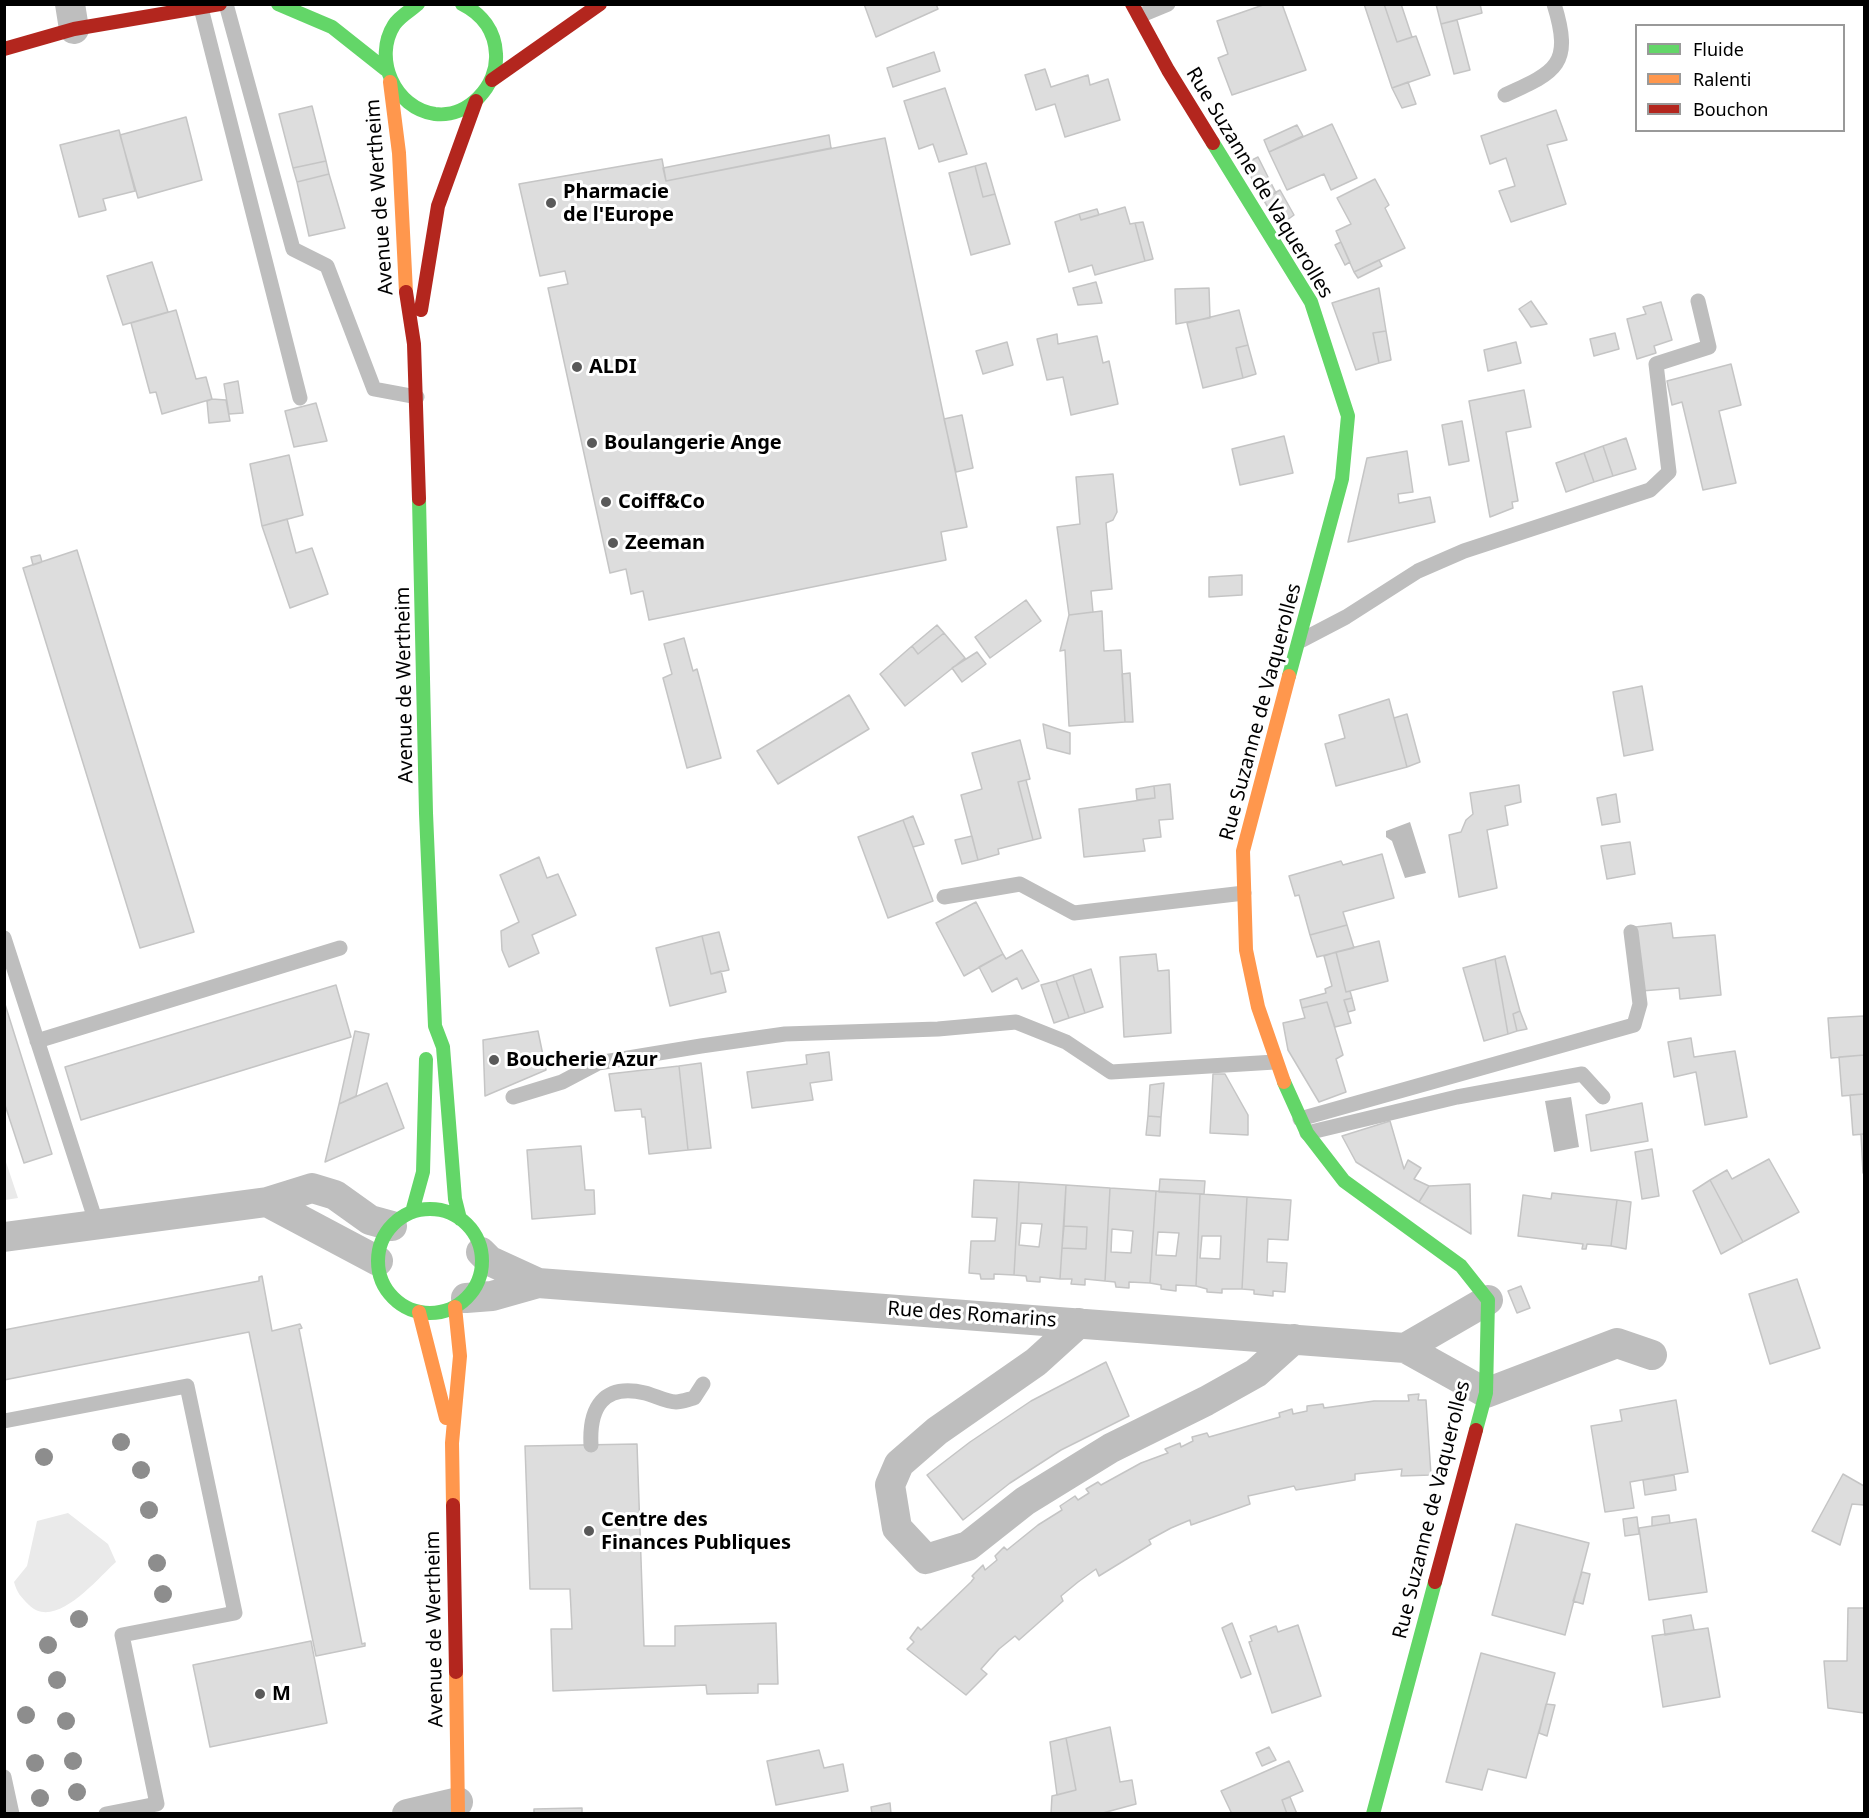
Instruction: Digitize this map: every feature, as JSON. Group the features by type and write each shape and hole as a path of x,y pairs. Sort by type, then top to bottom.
{"street":[{"path":"4,49 72,17 201,8 220,4"},
{"path":"278,4 332,27 387,76 400,96 413,106 429,112 446,113 462,109 476,101 492,80 600,4"},
{"name":"Avenue de Wertheim","path":"418,4 406,11 395,22 387,37 384,53 399,153 404,281 414,344 417,397 426,813 435,1026 443,1047 455,1198 460,1219"},
{"path":"465,6 485,5"},
{"path":"465,6 482,17 491,31 496,47 497,64 492,80"},
{"name":"Rue Suzanne de Vaquerolles","path":"1135,10 1168,70 1311,302 1348,416 1342,479 1243,850 1246,950 1258,1007 1275,1062 1304,1126 1344,1182 1461,1266 1488,1300 1486,1393 1373,1814"},
{"name":"Avenue de Wertheim","path":"414,344 438,207 476,101"},
{"name":"Avenue de Wertheim","path":"402,1219 423,1172 426,1046 435,1026"},
{"path":"4,1237 267,1202 312,1188 335,1195 370,1220 402,1219 429,1209 445,1212 460,1219 470,1228 481,1252 481,1269 476,1285 461,1302 431,1313 419,1312 403,1306 390,1294 381,1279 378,1261 384,1236 402,1219"},
{"path":"267,1202 378,1261"},
{"name":"Rue des Romarins","path":"481,1252 490,1261 538,1283"},
{"name":"Rue des Romarins","path":"461,1302 538,1283 1405,1348"},
{"path":"1405,1348 1488,1300"},
{"name":"Avenue de Wertheim","path":"458,1808 452,1443 460,1356 461,1302"},
{"name":"Avenue de Wertheim","path":"419,1312 427,1336 452,1443"},
{"path":"1079,1323 1036,1362 937,1431 899,1464 890,1485 897,1528 926,1559 968,1546 1024,1501 1111,1448 1206,1401 1256,1373 1294,1339"},
{"path":"1405,1348 1486,1393 1617,1343 1652,1355"},
{"path":"407,1814 458,1808"}],"lane":[{"path":"226,4 293,249 327,266 374,389 417,397"},
{"path":"1135,10 1168,4"},
{"path":"1505,95 1546,77 1558,62 1563,32 1554,4"},
{"path":"201,8 300,398"},
{"path":"1299,641 1346,617 1418,571 1464,551 1650,490 1669,472 1656,364 1708,347 1698,301"},
{"path":"944,897 1020,884 1074,913 1244,893"},
{"path":"1304,1126 1634,1025 1641,1004 1630,932"},
{"path":"4,938 97,1225"},
{"path":"37,1041 340,948"},
{"path":"513,1097 562,1083 598,1063 701,1046 785,1034 938,1029 1016,1022 1066,1042 1111,1072 1275,1062"},
{"path":"1304,1126 1582,1074 1603,1097"},
{"path":"591,1445 593,1410 603,1397 624,1391 642,1392 675,1402 694,1398 703,1384"},
{"path":"4,1421 187,1386 235,1613 122,1635 157,1804 106,1814"},
{"path":"4,1777 12,1814"}],"shaded area":[{"path":"1410,822 1426,873 1405,878 1392,841 1386,837 1386,831"},
{"path":"1571,1097 1579,1147 1554,1152 1545,1101"},
{"path":"5,1159 18,1198 5,1200"},
{"path":"68,1513 108,1544 116,1562 75,1600 51,1612 39,1611 22,1597 14,1582 27,1566 37,1521"}],"building":[{"path":"864,4 936,4 938,9 876,37"},
{"path":"1266,4 1282,4 1306,70 1232,95 1218,58 1228,54 1217,21"},
{"path":"1364,4 1384,4 1397,42 1416,36 1430,75 1392,88"},
{"path":"1384,4 1401,4 1412,37 1397,42"},
{"path":"1436,4 1480,4 1482,13 1441,24"},
{"path":"1457,20 1470,70 1454,74 1441,24"},
{"path":"934,52 940,71 893,87 887,68"},
{"path":"1045,69 1051,87 1088,75 1090,85 1108,79 1120,120 1065,137 1055,104 1036,110 1025,75"},
{"path":"1408,82 1416,104 1402,108 1392,88"},
{"path":"945,88 967,154 939,162 933,144 919,149 904,101"},
{"path":"312,106 326,161 293,168 279,114"},
{"path":"1556,110 1567,140 1547,145 1566,204 1511,222 1499,191 1515,186 1506,158 1490,164 1481,136"},
{"path":"186,117 202,180 138,198 120,135"},
{"path":"1332,124 1357,178 1331,190 1324,174 1287,190 1269,152"},
{"path":"1297,125 1303,136 1269,152 1264,140"},
{"path":"119,130 135,191 103,199 106,210 79,217 60,145"},
{"path":"829,135 831,148 666,181 663,168"},
{"path":"885,138 967,527 941,532 946,560 649,620 643,591 631,594 626,569 610,573 548,288 568,284 565,271 540,276 519,184 662,159 666,181"},
{"path":"1258,157 1276,193 1263,199 1244,164"},
{"path":"326,161 329,174 297,182 293,168"},
{"path":"986,163 995,194 983,197 975,166"},
{"path":"975,166 983,197 995,194 1010,244 971,255 949,173"},
{"path":"329,174 345,228 309,236 297,182"},
{"path":"1375,179 1389,205 1385,208 1405,248 1354,272 1336,231 1351,224 1337,198"},
{"path":"1280,190 1294,215 1279,226 1263,199"},
{"path":"1125,207 1130,224 1135,223 1145,261 1095,275 1092,265 1069,272 1055,222 1079,214 1081,220"},
{"path":"1097,209 1099,215 1081,220 1079,214"},
{"path":"1143,222 1153,259 1145,261 1135,223"},
{"path":"1341,242 1350,262 1345,265 1335,245"},
{"path":"1379,260 1382,266 1358,278 1354,272"},
{"path":"152,262 168,312 123,325 107,276"},
{"path":"1096,282 1102,303 1078,305 1073,288"},
{"path":"1209,288 1210,318 1176,324 1175,289"},
{"path":"1379,288 1386,331 1373,333 1379,363 1356,370 1332,303"},
{"path":"1531,301 1547,324 1531,327 1519,309"},
{"path":"1661,302 1672,340 1654,346 1656,353 1637,359 1627,319 1646,314 1643,307"},
{"path":"176,310 196,379 206,377 212,399 162,414 156,392 150,393 131,323"},
{"path":"1239,310 1248,345 1236,348 1243,378 1203,388 1187,323"},
{"path":"1386,331 1391,360 1379,363 1373,333"},
{"path":"1615,333 1619,349 1594,356 1590,339"},
{"path":"1057,334 1058,344 1097,336 1103,363 1109,361 1118,404 1071,415 1063,377 1047,380 1037,339"},
{"path":"1007,342 1013,365 983,374 976,351"},
{"path":"1516,342 1521,363 1488,371 1484,350"},
{"path":"1248,345 1256,374 1243,378 1236,348"},
{"path":"1731,364 1741,405 1719,411 1736,483 1703,490 1682,402 1672,405 1667,381"},
{"path":"238,381 243,413 229,414 224,384"},
{"path":"1524,390 1531,427 1506,432 1518,501 1512,502 1513,508 1490,517 1469,401"},
{"path":"226,400 230,421 209,423 207,401"},
{"path":"316,403 327,441 294,447 285,411"},
{"path":"962,415 973,468 956,472 944,419"},
{"path":"1462,421 1469,461 1449,465 1442,425"},
{"path":"1284,436 1293,473 1240,485 1232,449"},
{"path":"1626,438 1636,469 1613,476 1603,446"},
{"path":"1603,446 1613,476 1594,482 1584,453"},
{"path":"1407,451 1413,492 1398,494 1399,503 1430,497 1435,522 1348,542 1367,458"},
{"path":"1584,453 1594,482 1566,492 1556,463"},
{"path":"289,455 303,515 262,526 250,464"},
{"path":"1113,474 1117,512 1113,520 1106,523 1112,589 1091,591 1093,612 1069,615 1057,527 1080,524 1076,477"},
{"path":"287,519 296,553 312,548 328,594 290,608 262,526"},
{"path":"77,550 194,932 140,948 23,568"},
{"path":"40,555 42,562 33,565 31,557"},
{"path":"1242,575 1242,595 1209,597 1209,577"},
{"path":"1026,600 1041,621 990,658 975,637"},
{"path":"1102,611 1104,651 1121,650 1125,722 1069,726 1065,650 1060,651 1069,615"},
{"path":"937,625 944,633 918,654 912,646"},
{"path":"944,633 965,658 905,706 880,674 912,646 918,654"},
{"path":"684,638 693,671 697,669 721,758 687,768 663,678 672,674 664,644"},
{"path":"977,652 986,664 962,682 952,668"},
{"path":"1130,673 1133,722 1125,722 1122,674"},
{"path":"1642,686 1653,750 1624,756 1613,692"},
{"path":"849,695 869,729 778,784 757,751"},
{"path":"1389,699 1407,767 1336,786 1325,744 1345,738 1339,715"},
{"path":"1407,714 1420,762 1407,767 1394,718"},
{"path":"1043,724 1070,733 1070,754 1047,748"},
{"path":"1020,740 1030,779 1018,782 1033,840 998,849 999,854 978,860 961,795 982,789 972,753"},
{"path":"1026,780 1041,838 1033,840 1018,782"},
{"path":"1170,784 1173,819 1159,820 1161,837 1143,839 1145,851 1084,857 1079,809 1155,798 1154,786"},
{"path":"1519,785 1521,802 1505,806 1508,825 1487,830 1497,888 1459,897 1449,835 1461,832 1466,820 1473,814 1470,793"},
{"path":"1154,786 1155,798 1137,800 1136,789"},
{"path":"1616,794 1620,822 1602,825 1597,798"},
{"path":"913,816 924,844 913,847 903,820"},
{"path":"903,820 933,901 888,918 858,837"},
{"path":"972,836 978,860 962,864 955,840"},
{"path":"1630,842 1635,874 1607,879 1601,846"},
{"path":"1382,854 1394,898 1343,912 1347,925 1310,935 1299,895 1295,896 1289,876 1341,861 1343,865"},
{"path":"539,857 547,878 558,874 576,915 532,935 539,953 509,967 502,950 501,931 519,922 500,875"},
{"path":"976,902 1003,954 964,976 936,923"},
{"path":"1671,923 1673,938 1715,935 1721,995 1680,999 1679,988 1641,991 1635,927"},
{"path":"1347,925 1354,948 1317,957 1310,935"},
{"path":"719,932 729,970 711,974 702,936"},
{"path":"702,936 711,974 721,971 726,992 670,1006 656,948"},
{"path":"1379,941 1388,981 1346,992 1336,952"},
{"path":"1022,950 1039,981 1022,989 1017,978 992,992 979,967 1003,954 1006,959"},
{"path":"1336,952 1346,992 1350,991 1352,998 1344,1000 1351,1023 1335,1027 1327,1002 1302,1008 1300,1000 1326,993 1325,989 1332,986 1324,956"},
{"path":"1156,954 1158,971 1169,970 1171,1033 1124,1037 1120,957"},
{"path":"1505,956 1520,1011 1513,1014 1517,1031 1508,1034 1495,959"},
{"path":"1495,959 1508,1034 1484,1041 1463,968"},
{"path":"1091,969 1103,1007 1085,1013 1073,975"},
{"path":"1073,975 1085,1013 1069,1018 1056,981"},
{"path":"1056,981 1069,1018 1054,1023 1041,985"},
{"path":"336,985 351,1037 81,1120 65,1067"},
{"path":"1352,998 1355,1010 1348,1012 1344,1000"},
{"path":"4,1001 52,1154 24,1163 4,1102"},
{"path":"1327,1002 1343,1055 1336,1059 1346,1092 1319,1102 1288,1050 1283,1023 1305,1018 1302,1008"},
{"path":"1520,1011 1527,1029 1517,1031 1513,1014"},
{"path":"1864,1016 1864,1055 1831,1058 1828,1018"},
{"path":"355,1031 369,1034 356,1096 339,1104"},
{"path":"538,1031 546,1070 485,1096 483,1040"},
{"path":"1691,1038 1694,1057 1735,1051 1747,1117 1705,1125 1696,1072 1674,1077 1668,1042"},
{"path":"829,1052 832,1080 810,1083 813,1100 752,1108 747,1072 807,1064 806,1055"},
{"path":"1864,1055 1864,1094 1842,1096 1839,1057"},
{"path":"701,1063 711,1148 688,1150 679,1066"},
{"path":"679,1066 688,1150 649,1154 645,1117 642,1117 641,1109 615,1111 609,1074"},
{"path":"1213,1074 1225,1074 1248,1115 1248,1135 1210,1133"},
{"path":"387,1083 404,1128 325,1162 339,1104"},
{"path":"1164,1083 1161,1117 1148,1116 1150,1085"},
{"path":"1864,1094 1864,1134 1853,1135 1850,1095"},
{"path":"1642,1103 1648,1141 1591,1151 1586,1115"},
{"path":"1148,1116 1161,1117 1160,1136 1146,1135"},
{"path":"1390,1121 1404,1169 1408,1160 1421,1168 1414,1179 1429,1186 1419,1202 1356,1162 1342,1136"},
{"path":"1861,1134 1864,1134 1864,1173 1863,1173"},
{"path":"581,1146 585,1190 594,1190 595,1214 532,1219 527,1150"},
{"path":"1652,1149 1659,1196 1642,1199 1635,1152"},
{"path":"1769,1159 1799,1212 1743,1242 1710,1180 1727,1170 1732,1179"},
{"path":"1160,1179 1205,1181 1204,1194 1159,1192"},
{"path":"974,1180 1019,1182 1014,1275 994,1274 994,1279 981,1279 980,1274 969,1273 971,1241 995,1241 997,1218 972,1217"},
{"path":"1710,1180 1743,1242 1721,1254 1693,1191"},
{"path":"1019,1182 1066,1185 1060,1279 1040,1277 1040,1282 1027,1281 1026,1276 1014,1275","holes":["1021,1223 1042,1224 1039,1247 1019,1245"]},
{"path":"1470,1184 1471,1234 1419,1202 1429,1186"},
{"path":"1066,1185 1110,1188 1105,1281 1085,1279 1085,1285 1071,1284 1072,1279 1060,1279 1062,1248 1086,1249 1087,1227 1064,1226"},
{"path":"1110,1188 1156,1191 1150,1283 1129,1282 1129,1288 1116,1287 1115,1282 1105,1281","holes":["1112,1229 1133,1231 1131,1253 1111,1252"]},
{"path":"1156,1191 1200,1194 1196,1286 1176,1285 1176,1291 1161,1289 1161,1285 1150,1283","holes":["1158,1232 1179,1233 1176,1256 1156,1255"]},
{"path":"1552,1193 1617,1200 1611,1246 1587,1244 1586,1249 1582,1249 1583,1244 1518,1236 1523,1195 1551,1199"},
{"path":"1200,1194 1247,1197 1242,1289 1222,1289 1222,1293 1207,1292 1207,1289 1196,1286","holes":["1202,1236 1221,1236 1220,1259 1200,1258"]},
{"path":"1247,1197 1291,1200 1288,1240 1268,1239 1267,1262 1287,1263 1285,1292 1273,1291 1273,1296 1254,1294 1254,1290 1242,1289"},
{"path":"1617,1200 1631,1202 1626,1249 1611,1246"},
{"path":"1064,1226 1087,1227 1086,1249 1062,1248"},
{"path":"262,1276 272,1331 300,1324 302,1328 299,1329 362,1644 365,1643 365,1646 316,1656 249,1332 4,1380 4,1330 259,1281 259,1277"},
{"path":"1797,1279 1820,1348 1770,1364 1749,1294"},
{"path":"1521,1286 1530,1308 1517,1313 1508,1291"},
{"path":"1106,1362 1129,1416 1061,1450 1010,1483 963,1520 927,1475 970,1442 1031,1401"},
{"path":"1419,1394 1418,1400 1426,1400 1431,1475 1401,1476 1402,1469 1355,1474 1355,1480 1296,1490 1294,1486 1248,1496 1250,1504 1191,1525 1190,1520 1171,1528 1149,1540 1151,1544 1099,1576 1096,1569 1078,1582 1061,1596 1063,1601 1019,1640 1015,1636 999,1649 981,1669 987,1674 966,1695 907,1649 914,1642 910,1638 918,1627 921,1630 971,1582 974,1578 972,1576 983,1565 985,1570 997,1560 995,1556 1004,1547 1007,1550 1038,1525 1062,1510 1060,1506 1075,1496 1078,1500 1089,1493 1086,1489 1098,1482 1101,1485 1141,1463 1168,1453 1165,1449 1180,1443 1181,1447 1193,1441 1192,1437 1207,1433 1209,1437 1280,1417 1279,1413 1292,1409 1293,1414 1307,1411 1307,1406 1323,1404 1324,1408 1374,1401 1409,1401 1408,1395"},
{"path":"1676,1400 1688,1472 1630,1482 1634,1508 1605,1512 1591,1426 1622,1421 1620,1410"},
{"path":"637,1444 644,1646 675,1646 675,1626 776,1623 778,1684 758,1684 758,1693 707,1694 706,1685 553,1691 551,1629 572,1629 570,1589 530,1589 525,1446"},
{"path":"1843,1474 1864,1486 1864,1505 1852,1504 1840,1545 1812,1531"},
{"path":"1674,1475 1676,1490 1645,1495 1643,1480"},
{"path":"1669,1515 1670,1523 1652,1526 1652,1517"},
{"path":"1637,1517 1639,1534 1625,1536 1623,1519"},
{"path":"1696,1519 1707,1592 1649,1600 1639,1528"},
{"path":"1516,1524 1589,1543 1565,1635 1492,1615"},
{"path":"1582,1572 1590,1574 1583,1604 1573,1601"},
{"path":"1848,1608 1864,1608 1864,1713 1828,1708 1824,1661 1847,1661"},
{"path":"1691,1615 1694,1630 1665,1635 1663,1620"},
{"path":"1232,1623 1251,1674 1241,1678 1222,1628"},
{"path":"1298,1625 1321,1696 1272,1713 1249,1642 1252,1641 1250,1636 1276,1626 1278,1632"},
{"path":"1708,1628 1720,1697 1663,1707 1652,1636"},
{"name":"M","path":"311,1641 327,1723 210,1747 193,1665"},
{"path":"1481,1653 1555,1673 1526,1778 1488,1769 1482,1790 1446,1782"},
{"path":"1546,1704 1555,1705 1547,1736 1539,1733"},
{"path":"1110,1727 1120,1782 1132,1780 1136,1804 1099,1814 1051,1814 1052,1796 1076,1790 1066,1738"},
{"path":"1066,1738 1076,1790 1057,1795 1050,1742"},
{"path":"1269,1747 1276,1760 1262,1766 1256,1753"},
{"path":"819,1750 824,1768 843,1764 848,1791 776,1805 767,1761"},
{"path":"1289,1761 1303,1791 1282,1800 1287,1814 1232,1814 1221,1791"},
{"path":"1290,1797 1297,1814 1287,1814 1282,1800"},
{"path":"890,1803 891,1814 872,1814 871,1807"},
{"path":"582,1808 582,1814 534,1814 534,1809"}],"traffic: fast":[{"path":"278,4 332,27 385,69"},
{"path":"418,4 394,25 388,38 387,66 398,92 421,110 435,114 459,111 479,98 492,77 495,66 495,46 490,31 476,13 462,4"},
{"path":"1213,143 1311,302 1348,416 1342,479 1289,676"},
{"path":"419,499 426,813 435,1026 443,1047 455,1199 460,1219"},
{"path":"412,1212 423,1172 426,1059"},
{"path":"1284,1082 1307,1133 1344,1181 1461,1266 1488,1300 1486,1393 1476,1430"},
{"path":"430,1209 450,1213 467,1224 478,1241 482,1261 478,1281 467,1298 450,1309 430,1313 410,1309 393,1298 382,1281 378,1261 382,1241 393,1224 410,1213 430,1209"},
{"path":"1373,1814 1435,1582"}],"traffic: slow":[{"path":"390,82 399,153 406,292"},
{"path":"1284,1082 1258,1007 1246,950 1243,851 1289,676"},
{"path":"453,1505 452,1443 460,1356 455,1307"},
{"path":"419,1312 446,1418"},
{"path":"456,1672 458,1814"}],"traffic: jam":[{"path":"4,49 74,29 220,4"},
{"path":"492,80 600,4"},
{"path":"1132,4 1168,70 1213,143"},
{"path":"421,310 438,206 476,101"},
{"path":"406,292 414,344 419,499"},
{"path":"1435,1582 1476,1430"},
{"path":"453,1505 456,1672"}],"place":[{"name":"Pharmacie de l'Europe","path":"551,203"},
{"name":"ALDI","path":"577,367"},
{"name":"Boulangerie Ange","path":"592,443"},
{"name":"Coiff&Co","path":"606,502"},
{"name":"Zeeman","path":"613,543"},
{"name":"Boucherie Azur","path":"494,1060"},
{"name":"Centre des Finances Publiques","path":"589,1531"},
{"name":"M","path":"260,1694"}]}
